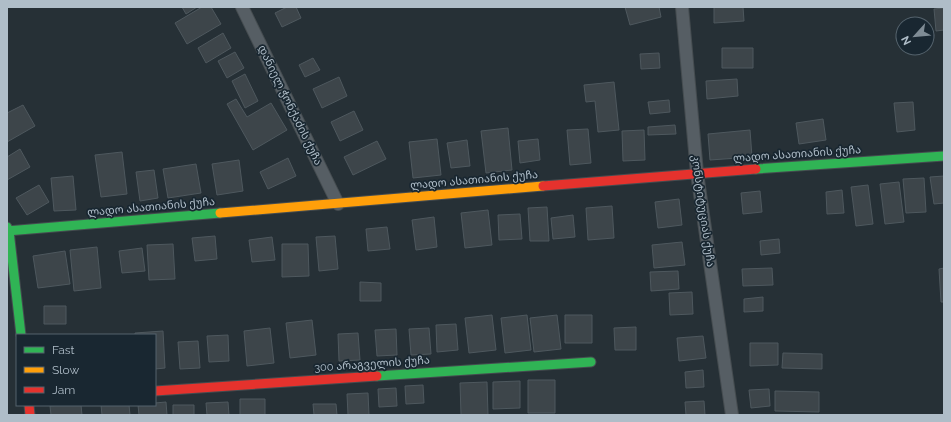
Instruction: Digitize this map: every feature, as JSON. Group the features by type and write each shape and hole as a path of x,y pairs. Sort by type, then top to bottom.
{"street":[{"name":"დანიელ ჭონქაძის ქუჩა","path":"242,7 338,204"},
{"name":"კონსტიტუციას ქუჩა","path":"682,7 697,173 732,415"},
{"name":"ლადო ასათიანის ქუჩა","path":"8,230 338,204 697,173 944,156"},
{"path":"8,230 21,334"},
{"name":"300 არაგველის ქუჩა","path":"156,391 591,362"}],"building":[{"path":"182,7 197,7 186,14"},
{"path":"202,7 211,7 221,24 187,44 175,23"},
{"path":"287,7 296,7 301,18 282,27 275,13"},
{"path":"625,7 659,7 661,17 630,25"},
{"path":"714,7 743,7 744,21 714,23"},
{"path":"944,8 944,30 936,31 934,9"},
{"path":"223,33 231,48 206,63 198,48"},
{"path":"722,48 753,48 753,68 722,68"},
{"path":"235,52 244,68 227,78 218,61"},
{"path":"659,53 660,68 641,69 640,54"},
{"path":"313,58 320,70 305,77 299,65"},
{"path":"245,74 258,101 245,108 232,81"},
{"path":"339,77 347,96 322,108 313,89"},
{"path":"737,79 738,96 707,99 706,81"},
{"path":"614,82 619,130 598,132 595,101 586,102 584,85"},
{"path":"236,99 247,117 271,103 287,130 253,150 227,104"},
{"path":"669,100 670,112 650,114 648,102"},
{"path":"913,102 915,130 897,132 894,103"},
{"path":"23,105 35,126 7,142 7,113"},
{"path":"354,111 363,130 340,141 331,122"},
{"path":"823,119 826,140 799,144 796,123"},
{"path":"675,125 676,134 648,135 648,127"},
{"path":"508,128 512,170 486,173 481,131"},
{"path":"588,129 591,163 570,165 567,130"},
{"path":"644,130 645,160 623,161 622,131"},
{"path":"750,130 752,157 710,160 708,134"},
{"path":"437,139 441,175 413,178 409,142"},
{"path":"538,139 540,160 520,163 518,141"},
{"path":"467,140 470,166 451,168 447,143"},
{"path":"377,141 386,159 353,175 344,157"},
{"path":"20,149 30,167 7,180 7,157"},
{"path":"122,152 127,194 101,197 95,155"},
{"path":"288,158 296,176 268,189 260,172"},
{"path":"239,160 243,191 217,195 212,164"},
{"path":"196,164 201,193 168,198 163,169"},
{"path":"154,170 158,198 140,201 136,172"},
{"path":"73,176 76,210 54,211 51,178"},
{"path":"944,176 944,203 934,204 930,177"},
{"path":"924,178 926,212 906,213 903,179"},
{"path":"899,182 904,222 885,224 880,184"},
{"path":"39,185 49,202 27,215 16,198"},
{"path":"868,185 873,224 856,226 851,187"},
{"path":"842,190 844,213 827,214 826,192"},
{"path":"760,191 762,212 743,214 741,193"},
{"path":"679,199 682,225 658,228 655,202"},
{"path":"612,206 614,238 588,240 586,208"},
{"path":"547,207 549,241 530,241 528,208"},
{"path":"488,210 492,245 465,248 461,213"},
{"path":"520,214 522,239 499,240 498,215"},
{"path":"573,215 575,237 553,239 551,218"},
{"path":"434,217 437,247 416,250 412,220"},
{"path":"387,227 390,249 368,251 366,229"},
{"path":"215,236 217,259 195,261 192,238"},
{"path":"335,236 338,269 319,271 316,237"},
{"path":"272,237 275,260 252,262 249,240"},
{"path":"779,239 780,253 761,255 760,241"},
{"path":"682,242 685,265 654,268 652,245"},
{"path":"173,244 175,279 149,280 147,245"},
{"path":"282,244 308,244 309,276 282,277"},
{"path":"97,247 101,288 74,291 70,250"},
{"path":"142,248 145,271 122,273 119,251"},
{"path":"65,251 70,284 38,288 33,256"},
{"path":"772,268 773,285 743,286 742,269"},
{"path":"944,268 944,302 941,302 939,269"},
{"path":"678,271 679,289 651,291 650,272"},
{"path":"360,282 381,283 381,301 360,301"},
{"path":"692,292 693,314 670,315 669,293"},
{"path":"763,297 763,311 744,312 744,299"},
{"path":"44,306 66,306 66,324 44,324"},
{"path":"492,315 496,350 469,353 465,318"},
{"path":"527,315 531,350 505,353 501,318"},
{"path":"557,315 561,349 534,352 530,318"},
{"path":"565,315 592,315 592,343 565,343"},
{"path":"312,320 316,355 290,358 286,323"},
{"path":"456,324 458,350 437,352 436,325"},
{"path":"636,327 636,350 615,350 614,328"},
{"path":"270,328 274,363 247,366 244,331"},
{"path":"429,328 431,354 411,355 409,329"},
{"path":"396,329 397,355 377,356 375,330"},
{"path":"163,331 165,368 156,369 156,334 135,333"},
{"path":"358,333 360,360 339,361 338,334"},
{"path":"228,335 229,361 209,362 207,336"},
{"path":"703,336 706,358 679,361 677,338"},
{"path":"198,341 200,368 180,369 178,342"},
{"path":"750,343 778,343 778,365 750,366"},
{"path":"783,353 822,354 822,369 782,368"},
{"path":"703,370 704,387 686,388 685,372"},
{"path":"528,380 555,380 555,413 528,413"},
{"path":"520,381 520,408 493,409 493,382"},
{"path":"487,382 488,415 461,415 460,383"},
{"path":"423,385 424,403 406,404 405,386"},
{"path":"396,388 397,406 379,407 378,389"},
{"path":"769,389 770,406 751,408 749,390"},
{"path":"775,391 819,392 819,412 775,411"},
{"path":"368,393 369,415 348,415 347,394"},
{"path":"240,399 265,399 265,415 240,415"},
{"path":"704,401 705,415 686,415 685,402"},
{"path":"166,402 167,415 139,415 138,406 156,406 156,403"},
{"path":"228,402 229,415 207,415 206,403"},
{"path":"313,404 336,404 337,415 314,415"},
{"path":"173,405 194,405 194,415 173,415"},
{"path":"50,406 81,406 82,415 51,415"},
{"path":"101,406 129,406 130,415 102,415"}],"traffic: fast":[{"path":"756,169 944,156"},
{"path":"7,231 220,213"},
{"path":"7,227 9,231 21,334"},
{"path":"377,376 591,362"}],"traffic: slow":[{"path":"220,213 543,186"}],"traffic: jam":[{"path":"543,186 756,169"},
{"path":"156,391 377,376"},
{"path":"29,406 30,415"}]}
